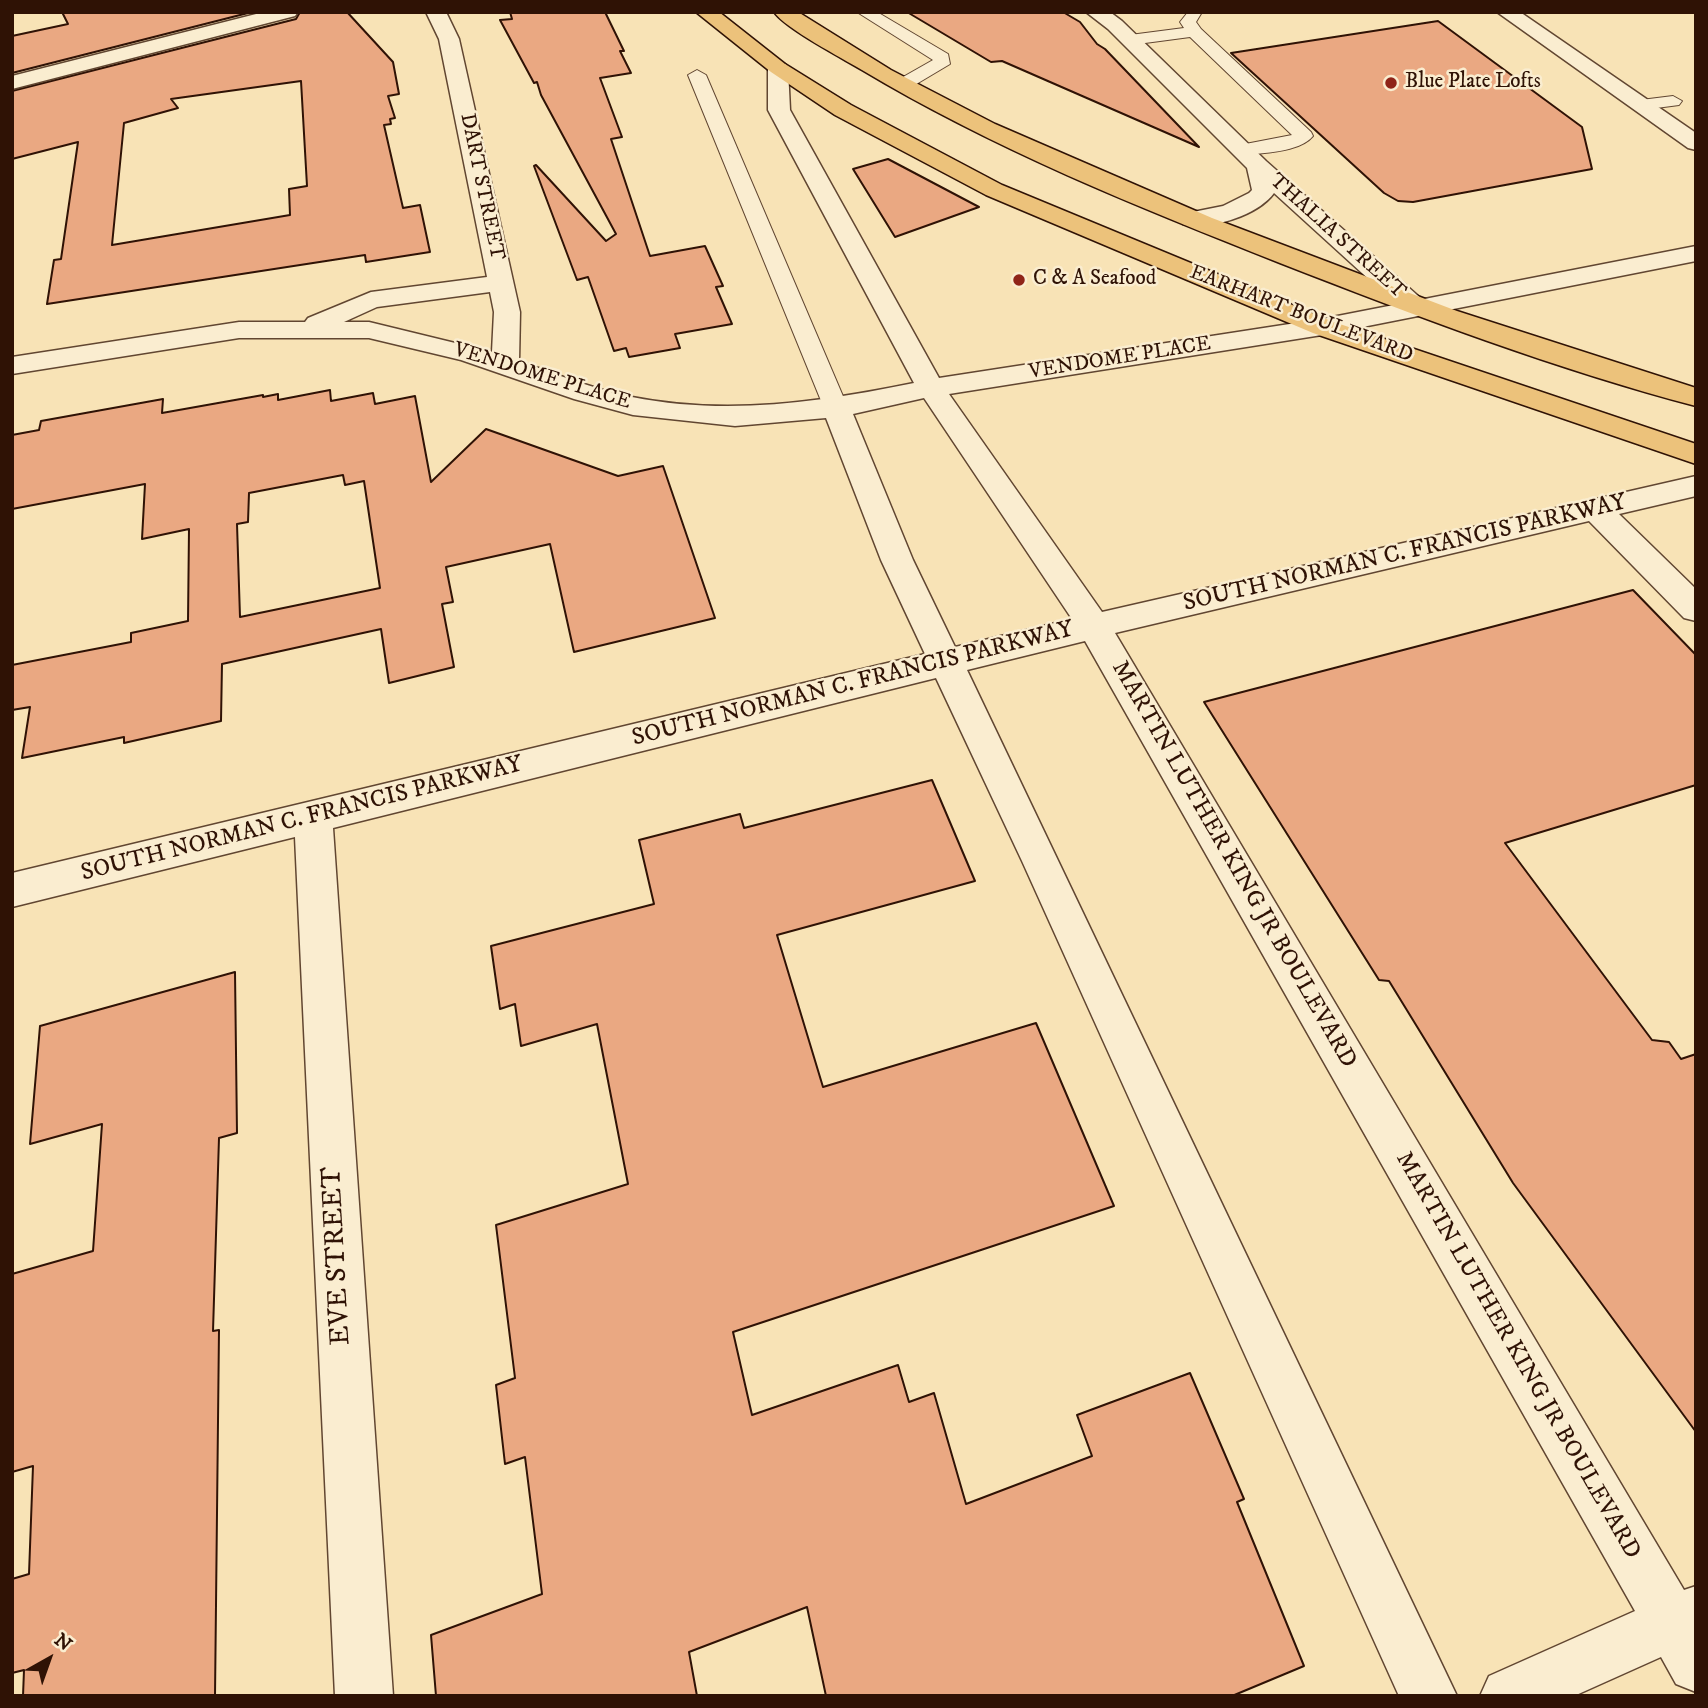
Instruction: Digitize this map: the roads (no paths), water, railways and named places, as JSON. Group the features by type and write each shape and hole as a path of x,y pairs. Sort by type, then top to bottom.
{"main road":[{"name":"EARHART BOULEVARD","path":"706,12 778,68 842,110 994,190 1321,327 1696,454"},
{"name":"EARHART BOULEVARD","path":"784,12 828,42 902,85 1058,161 1192,219 1416,308 1696,397"},
{"path":"994,190 1058,161"}],"street":[{"path":"12,83 288,12"},
{"name":"DART STREET","path":"436,12 449,39 507,312 505,365"},
{"name":"THALIA STREET","path":"1096,12 1130,40 1250,158 1416,308"},
{"path":"1507,12 1694,140"},
{"name":"MARTIN LUTHER KING JR BOULEVARD","path":"778,68 779,110 931,388 1094,626 1688,1633"},
{"name":"THALIA STREET","path":"1192,219 1244,208 1256,201 1264,191 1250,158"},
{"path":"1321,327 1696,253"},
{"path":"308,328 371,300 501,283"},
{"name":"VENDOME PLACE","path":"12,366 239,330 369,330 458,350 633,406 694,415 735,417 836,408 931,388 1321,327"},
{"path":"836,408 897,560 1428,1696"},
{"name":"SOUTH NORMAN C. FRANCIS PARKWAY","path":"12,890 1094,626 1696,486"},
{"path":"1595,509 1696,609"},
{"name":"EVE STREET","path":"313,817 363,1696"},
{"path":"1509,1696 1688,1633"}],"lane":[{"path":"865,12 942,58 941,64 902,85"},
{"path":"1196,12 1188,22 1194,32 1304,136 1250,158"},
{"path":"1130,40 1194,32"},
{"path":"697,75 836,408"},
{"path":"1641,105 1673,101"}],"place":[{"name":"Blue Plate Lofts","path":"1391,83"},
{"name":"C & A Seafood","path":"1019,280"}]}
